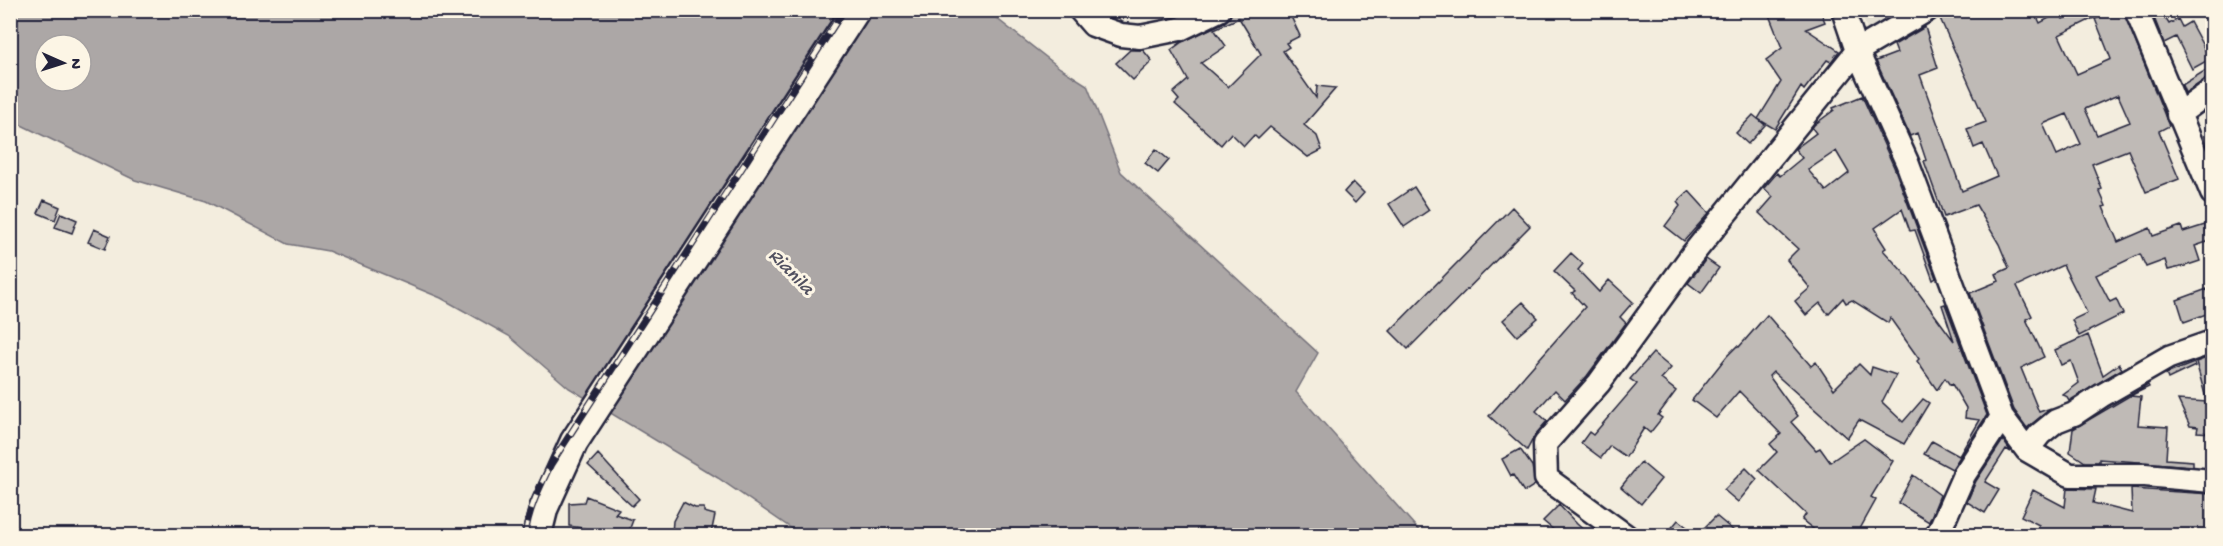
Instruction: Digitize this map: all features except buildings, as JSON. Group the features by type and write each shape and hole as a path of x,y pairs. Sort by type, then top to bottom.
{"main road":[{"path":"537,536 544,508 574,442 856,10"}],"street":[{"path":"1080,10 1093,26 1121,35 1140,37 1180,29 1219,10"},
{"path":"1843,10 1857,51 1907,162 2002,417 2027,450 2070,475 2145,475 2212,481"},
{"path":"1626,536 1546,478 1545,444 1599,383 1692,255 1857,51 1927,10"},
{"path":"2136,10 2212,193"},
{"path":"2178,115 2212,90"},
{"path":"2027,450 2040,434 2056,421 2074,414 2169,357 2212,342"},
{"path":"1937,536 1964,475 2002,417"}],"shaded area":[{"path":"1860,11 1916,11 1869,34"}],"water":[{"name":"Rianila","path":"10,11 987,11 1060,68 1087,85 1121,172 1318,353 1296,392 1423,535 801,535 718,478 569,388 509,336 441,298 328,251 288,244 206,201 135,180 11,120"}],"railway":[{"path":"525,536 532,508 551,464 844,10"}]}
